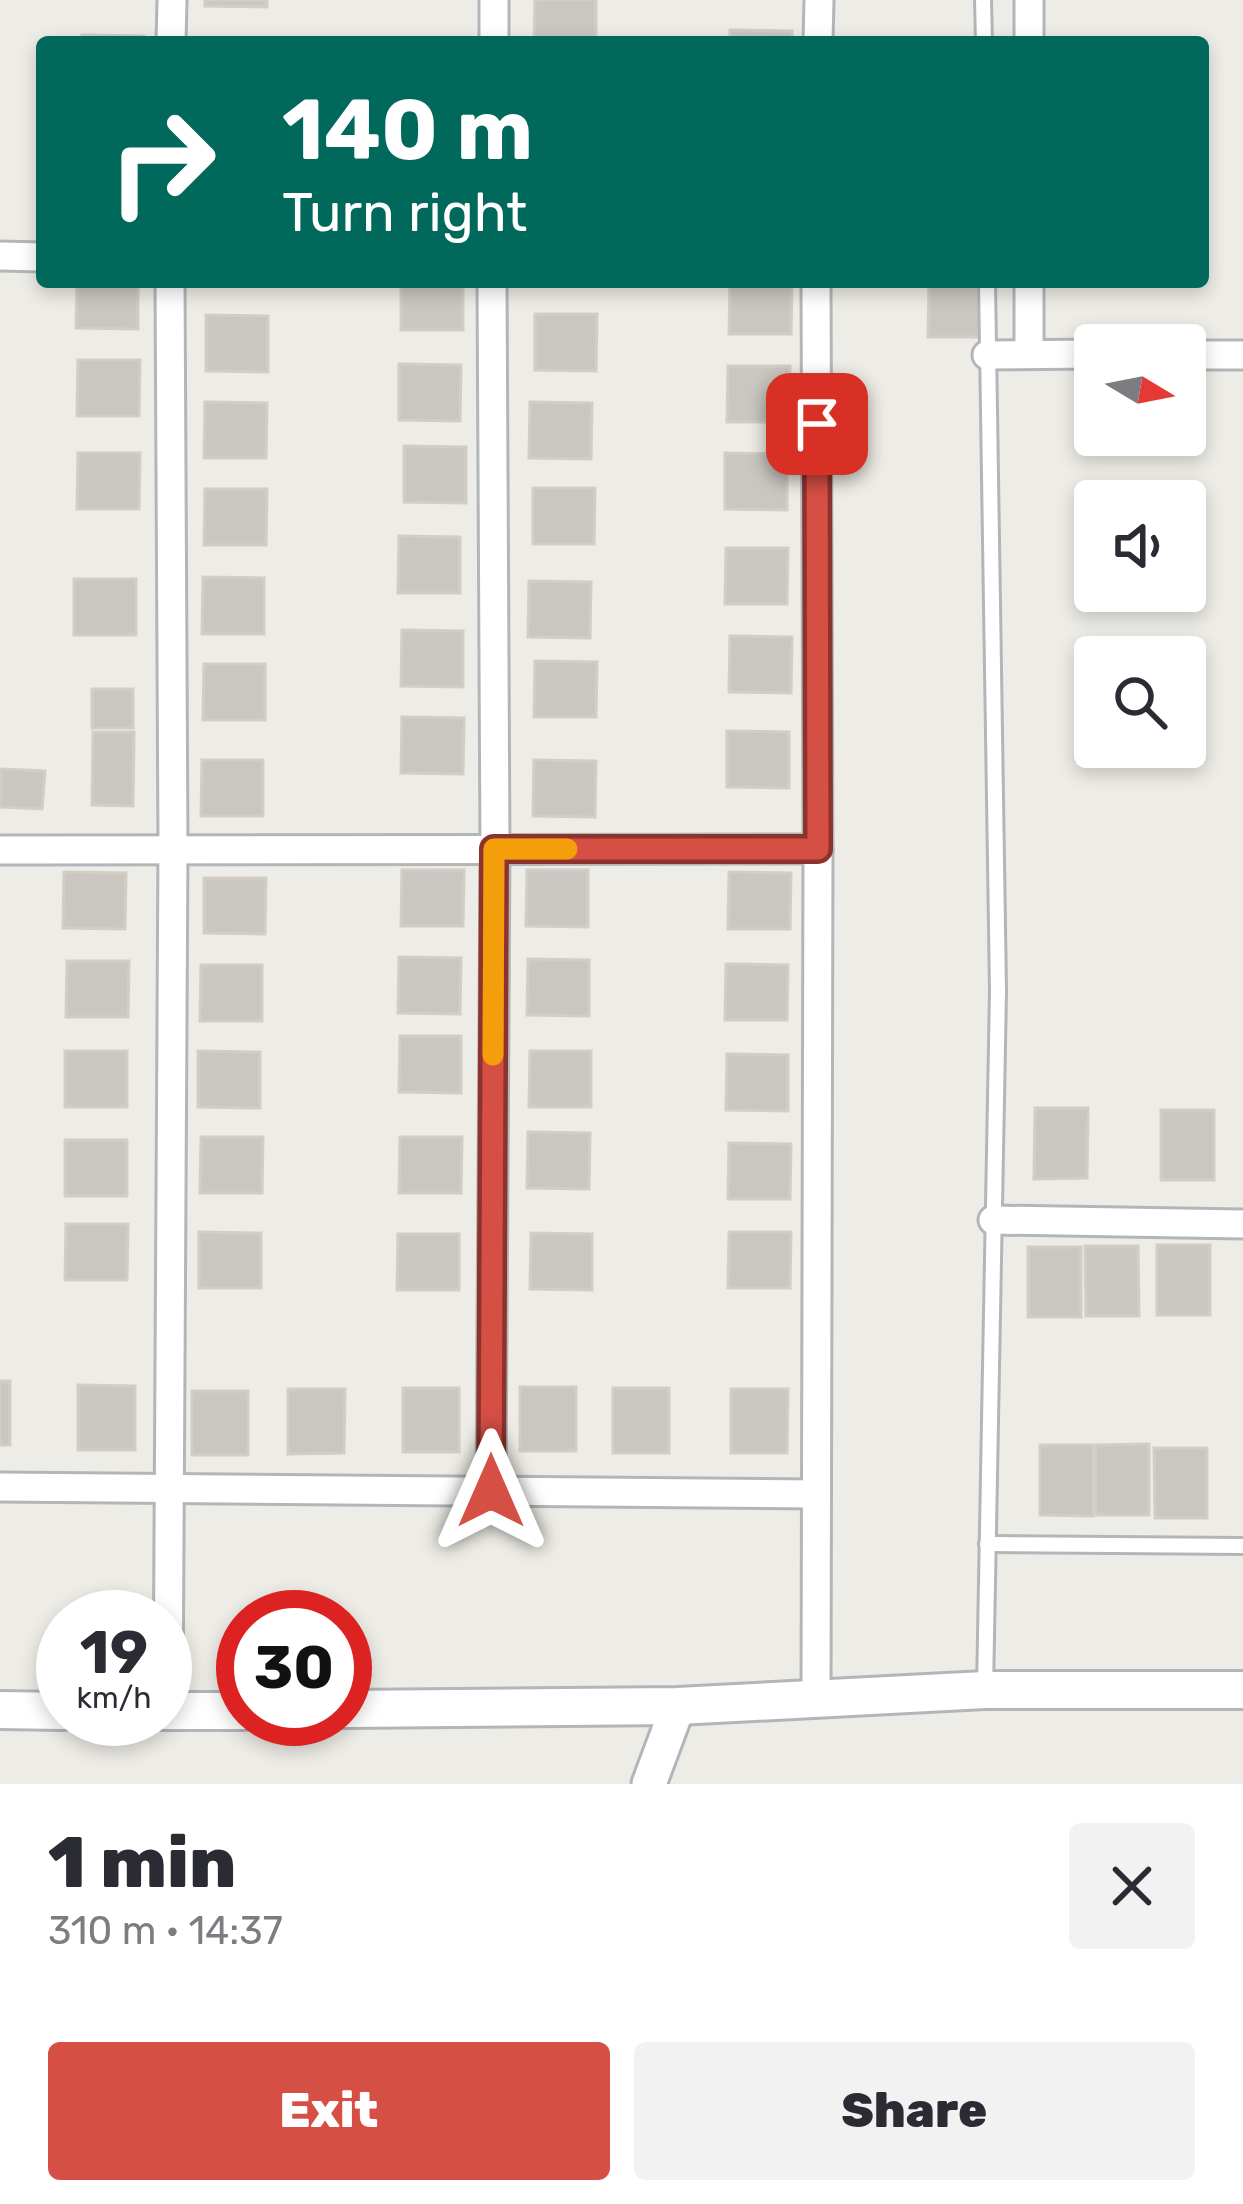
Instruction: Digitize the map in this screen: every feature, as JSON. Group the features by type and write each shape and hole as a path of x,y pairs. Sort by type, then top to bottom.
{"main road":[{"path":"372,1709 678,1706 985,1690 1243,1690"},
{"path":"0,1710 36,1711"}],"street":[{"path":"171,36 172,0"},
{"path":"494,0 494,36"},
{"path":"818,36 819,0"},
{"path":"1029,0 1029,36"},
{"path":"0,256 36,257"},
{"path":"168,1590 170,288"},
{"path":"491,1491 492,288"},
{"path":"815,1698 816,288"},
{"path":"1029,288 1029,354"},
{"path":"987,356 1074,354"},
{"path":"1206,355 1243,355"},
{"path":"0,850 818,849"},
{"path":"993,1220 1243,1224"},
{"path":"0,1487 814,1494"},
{"path":"649,1784 678,1706"}],"lane":[{"path":"983,0 984,36"},
{"path":"985,1690 998,948 987,288"},
{"path":"987,1544 1243,1546"}],"building":[{"path":"205,0 267,0 267,7 205,6"},
{"path":"535,0 596,0 596,36 534,36"},
{"path":"730,30 792,31 792,36 730,36"},
{"path":"77,288 138,288 138,329 76,328"},
{"path":"401,288 463,288 463,330 401,330"},
{"path":"730,288 792,288 791,334 729,334"},
{"path":"929,288 990,288 990,337 928,337"},
{"path":"535,314 597,314 596,371 535,370"},
{"path":"206,315 268,316 268,372 206,371"},
{"path":"78,360 140,360 139,416 77,416"},
{"path":"399,364 461,365 460,421 399,420"},
{"path":"728,366 790,366 789,422 727,422"},
{"path":"205,402 267,403 266,458 204,458"},
{"path":"530,402 592,403 591,459 529,458"},
{"path":"404,446 466,447 466,503 404,502"},
{"path":"78,453 140,453 139,509 77,509"},
{"path":"725,453 787,454 787,510 725,509"},
{"path":"533,488 595,488 594,544 533,544"},
{"path":"205,489 267,489 266,545 204,545"},
{"path":"399,536 460,537 460,593 398,593"},
{"path":"726,548 788,548 787,604 725,604"},
{"path":"203,577 264,578 264,634 202,634"},
{"path":"74,579 136,579 136,635 74,635"},
{"path":"529,581 591,582 590,638 528,637"},
{"path":"402,630 463,631 463,687 401,686"},
{"path":"730,636 792,637 791,693 729,692"},
{"path":"535,661 597,662 596,717 534,717"},
{"path":"204,664 265,664 265,720 203,720"},
{"path":"92,689 133,689 133,728 92,728"},
{"path":"402,717 464,718 463,774 401,773"},
{"path":"727,731 789,732 789,788 727,787"},
{"path":"93,732 134,732 133,806 92,805"},
{"path":"202,760 263,760 263,816 201,816"},
{"path":"534,760 596,761 595,817 533,816"},
{"path":"1,769 45,771 42,809 0,807"},
{"path":"402,870 464,870 463,926 401,926"},
{"path":"527,870 588,870 588,927 526,926"},
{"path":"64,872 126,873 125,929 63,928"},
{"path":"729,872 791,873 790,929 728,929"},
{"path":"204,878 266,878 265,934 204,933"},
{"path":"399,957 461,958 460,1014 398,1013"},
{"path":"528,959 589,960 589,1016 527,1015"},
{"path":"67,961 129,961 128,1017 66,1017"},
{"path":"726,964 788,965 787,1020 725,1020"},
{"path":"201,965 262,965 262,1021 200,1021"},
{"path":"400,1036 461,1036 461,1093 399,1092"},
{"path":"65,1051 127,1051 127,1107 65,1107"},
{"path":"198,1051 260,1052 260,1108 198,1107"},
{"path":"530,1051 591,1051 591,1107 529,1107"},
{"path":"727,1054 788,1055 788,1111 726,1110"},
{"path":"1035,1108 1088,1108 1087,1178 1034,1179"},
{"path":"1161,1110 1214,1110 1214,1180 1161,1180"},
{"path":"528,1132 590,1133 589,1189 527,1188"},
{"path":"201,1137 263,1137 262,1193 200,1193"},
{"path":"400,1137 462,1137 461,1193 399,1193"},
{"path":"65,1140 127,1140 127,1196 65,1196"},
{"path":"729,1143 791,1144 790,1199 728,1199"},
{"path":"66,1224 128,1224 127,1280 65,1280"},
{"path":"199,1232 261,1233 261,1288 199,1288"},
{"path":"729,1232 791,1232 790,1288 728,1288"},
{"path":"531,1233 592,1234 592,1290 530,1289"},
{"path":"398,1234 459,1234 459,1290 397,1290"},
{"path":"1157,1245 1210,1245 1210,1315 1157,1315"},
{"path":"1085,1246 1138,1246 1139,1316 1086,1316"},
{"path":"1028,1247 1081,1247 1081,1317 1028,1317"},
{"path":"0,1381 10,1381 10,1445 0,1445"},
{"path":"78,1385 135,1386 135,1450 78,1450"},
{"path":"520,1387 576,1387 576,1451 520,1451"},
{"path":"403,1388 459,1388 459,1452 403,1452"},
{"path":"613,1388 669,1388 669,1453 613,1453"},
{"path":"288,1389 345,1389 344,1453 288,1454"},
{"path":"731,1389 788,1389 787,1453 731,1453"},
{"path":"192,1391 248,1391 248,1455 192,1455"},
{"path":"1149,1444 1149,1515 1096,1515 1096,1445"},
{"path":"1040,1445 1093,1445 1093,1516 1040,1515"},
{"path":"1154,1448 1207,1448 1207,1518 1155,1518"}],"slow traffic":[{"path":"493,1055 494,849 567,849"}],"route":[{"path":"491,1491 494,849 818,849 817,424"}]}
